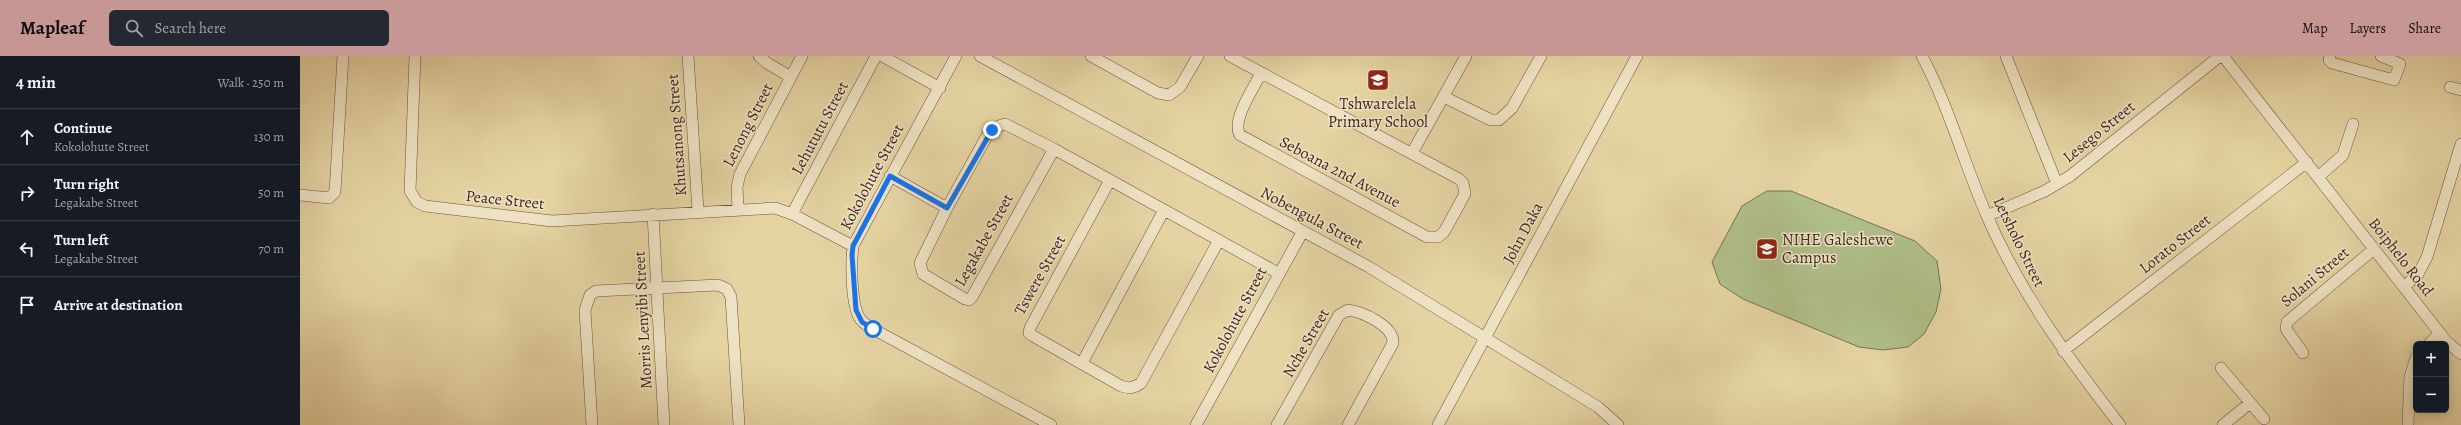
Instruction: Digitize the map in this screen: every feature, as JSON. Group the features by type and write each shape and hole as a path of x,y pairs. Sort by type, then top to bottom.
{"street":[{"path":"300,195 331,198 334,194 337,183 343,56"},
{"name":"Peace Street","path":"415,56 410,191 418,202 435,208 541,220 738,210"},
{"name":"Khutsanong Street","path":"688,56 698,211"},
{"name":"Lenong Street","path":"759,56 766,63 791,76"},
{"name":"Lenong Street","path":"738,210 738,187 740,174 802,56"},
{"name":"Lehututu Street","path":"792,214 876,56"},
{"path":"882,56 940,88"},
{"name":"Kokolohute Street","path":"956,56 853,246 851,263 856,310 862,322 1051,425"},
{"name":"Nobengula Street","path":"980,56 1369,267 1485,340 1598,407 1618,425"},
{"path":"1091,56 1158,93 1169,94 1180,87 1198,56"},
{"path":"1230,56 1412,153 1466,56"},
{"path":"1444,97 1491,120 1499,120 1512,108 1541,56"},
{"name":"John Daka","path":"1438,425 1638,56"},
{"name":"Letsholo Street","path":"1922,56 1987,216 2028,298 2063,351 2120,425"},
{"path":"2006,56 2057,184"},
{"name":"Lesego Street","path":"1987,216 2057,184 2221,56"},
{"name":"Boiphelo Road","path":"2221,56 2307,162 2440,334 2461,354"},
{"path":"2330,56 2329,60 2332,63 2394,80 2400,64 2381,56"},
{"name":"Seboana 2nd Avenue","path":"1261,73 1237,122 1240,135 1427,237 1438,237 1444,232 1464,194 1465,189 1459,179 1412,153"},
{"path":"2318,177 2343,155 2352,124"},
{"name":"Legakabe Street","path":"1054,148 970,300 929,279 920,267 923,254 988,134 996,127 1009,125 1054,148 1278,273"},
{"path":"2404,287 2418,274 2426,257 2461,144"},
{"name":"Lorato Street","path":"2063,351 2307,162"},
{"path":"890,176 947,208"},
{"name":"Tswere Street","path":"1110,180 1028,331 1033,336 1126,388 1136,387 1141,383 1219,240"},
{"path":"738,210 775,208 792,214 853,246"},
{"path":"1082,363 1164,210"},
{"name":"Morris Lenyibi Street","path":"653,214 664,425"},
{"name":"Kokolohute Street","path":"1200,424 1278,273 1303,231"},
{"name":"Solani Street","path":"2304,353 2286,329 2287,322 2374,249"},
{"path":"592,425 585,310 586,302 590,295 596,291 718,285 730,292 740,425"},
{"name":"Nche Street","path":"1277,425 1338,315 1348,310 1385,327 1393,337 1389,351 1348,425"},
{"path":"2432,341 2440,334"},
{"path":"2221,368 2264,419"},
{"path":"2408,425 2410,377 2413,368"},
{"path":"2223,425 2250,403"}],"green space":[{"path":"1767,191 1791,191 1915,241 1937,261 1941,289 1936,312 1924,334 1908,347 1883,350 1859,347 1743,299 1720,284 1712,262 1742,206"}],"place":[{"name":"Tshwarelela Primary School","path":"1378,80"},
{"name":"NIHE Galeshewe Campus","path":"1767,249"}],"route":[{"path":"873,329 862,322 856,310 851,263 853,246 890,176 947,208 988,134 992,130"}]}
